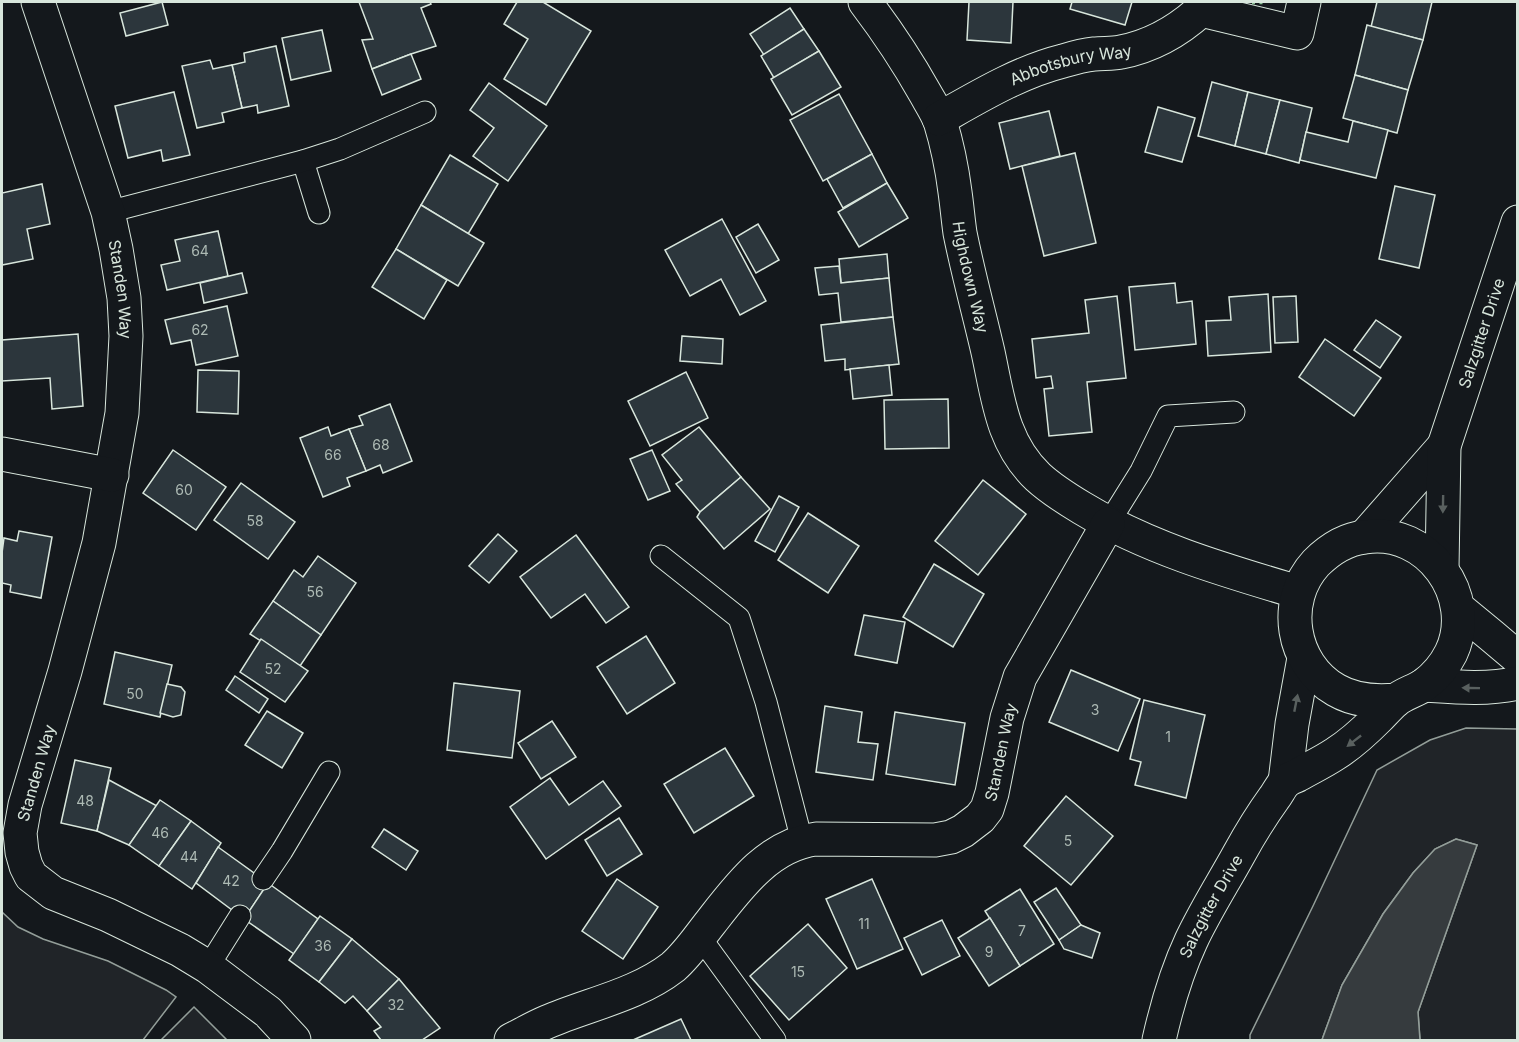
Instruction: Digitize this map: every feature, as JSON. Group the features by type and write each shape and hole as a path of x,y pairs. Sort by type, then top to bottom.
{"street":[{"name":"Standen Way","path":"38,2 108,212 124,298 126,336 122,413 112,475 96,554 65,671 25,805 20,833 22,852 31,876 53,894 108,915 180,950 208,967 268,1012 294,1041"},
{"name":"Highdown Way","path":"865,2 890,34 939,119 949,155 960,231 996,393 1008,433 1026,463 1037,476 1057,492 1108,524 1187,557 1298,592"},
{"name":"Abbotsbury Way","path":"939,119 1030,72 1062,61 1143,46 1190,21 1202,6 1297,33 1304,2"},
{"name":"Salzgitter Drive","path":"1442,569 1444,446 1518,222"},
{"name":"Salzgitter Drive","path":"1365,536 1444,446"},
{"path":"2,454 112,475"},
{"name":"Standen Way","path":"511,1041 547,1022 620,995 659,976 682,958 759,866 802,841 816,839 943,839 963,831 980,818 987,809 992,793 1006,718 1020,677 1108,524"},
{"name":"Salzgitter Drive","path":"1159,1041 1172,992 1191,942 1254,827 1286,782 1336,754 1359,737 1410,693 1440,671 1452,651 1458,630 1458,608 1453,587 1442,569 1427,553 1408,543 1387,537 1365,536 1344,543 1325,554 1310,570 1298,592 1295,613 1296,636 1304,658 1318,676 1336,690 1358,699 1376,702 1410,693"},
{"path":"1458,608 1518,658"},
{"name":"Salzgitter Drive","path":"1286,782 1292,724 1304,658"},
{"path":"1410,693 1501,687 1518,683"}],"lane":[{"path":"108,212 303,161 425,112"},
{"path":"303,161 319,213"},
{"path":"1108,524 1141,471 1168,416 1234,412"},
{"path":"661,556 739,618 766,702 802,841"},
{"path":"263,879 329,772"},
{"path":"208,967 240,916"},
{"path":"700,937 775,1041"}],"shaded area":[{"path":"1466,728 1517,729 1517,1040 1420,1040 1418,1012 1477,845 1456,839 1435,849 1413,873 1383,914 1342,985 1322,1040 1250,1040 1250,1035 1377,770 1430,740"},
{"path":"1456,839 1477,845 1418,1012 1420,1040 1322,1040 1342,985 1383,914 1413,873 1435,849"},
{"path":"2,912 18,927 43,939 108,961 176,997 143,1040 2,1040"},
{"path":"194,1007 227,1040 161,1040"}],"building":[{"path":"162,2 168,25 126,36 120,13"},
{"path":"359,2 430,2 431,4 421,8 436,46 372,69 362,40 373,39"},
{"path":"517,2 543,2 591,31 546,105 504,79 528,39 504,24"},
{"path":"969,2 1013,2 1011,43 967,40"},
{"path":"1072,2 1132,2 1125,25 1070,9"},
{"path":"1377,2 1432,2 1423,40 1371,27"},
{"path":"790,8 804,29 764,55 750,34"},
{"path":"1367,25 1423,40 1408,90 1355,75"},
{"path":"804,29 819,51 774,78 761,56"},
{"path":"322,30 331,71 291,80 282,38"},
{"path":"276,46 289,106 258,113 257,105 242,108 232,65 245,62 244,53"},
{"path":"819,51 841,87 792,115 771,79"},
{"path":"411,54 421,79 382,95 372,69"},
{"path":"210,60 213,69 232,65 242,108 222,113 224,122 197,128 182,66"},
{"path":"1355,75 1408,90 1397,133 1343,118"},
{"path":"1212,82 1248,92 1235,146 1198,136"},
{"path":"489,83 547,126 508,181 473,156 494,128 470,110"},
{"path":"174,92 190,155 163,161 161,150 128,158 115,106"},
{"path":"1248,92 1280,100 1266,154 1235,146"},
{"path":"839,94 872,154 823,181 790,120"},
{"path":"1280,100 1312,108 1299,163 1266,154"},
{"path":"1158,107 1195,118 1182,162 1145,152"},
{"path":"1049,111 1060,156 1010,169 999,123"},
{"path":"1353,121 1388,130 1376,178 1300,160 1306,132 1348,142"},
{"path":"1075,153 1096,243 1044,256 1022,166"},
{"path":"872,154 887,183 843,208 827,179"},
{"path":"450,155 498,184 468,234 421,205"},
{"path":"887,183 908,218 859,247 838,212"},
{"path":"42,184 50,224 27,229 33,259 2,265 2,193"},
{"path":"1395,186 1435,195 1419,268 1379,259"},
{"path":"421,205 484,243 458,286 396,249"},
{"path":"722,219 766,301 740,315 721,279 690,296 665,250"},
{"path":"758,224 779,260 756,273 736,237"},
{"path":"218,231 228,276 167,290 161,265 180,261 175,240"},
{"path":"396,249 447,280 424,319 372,287"},
{"path":"887,254 889,278 841,283 839,259"},
{"path":"839,266 841,283 889,278 893,317 841,322 838,293 819,295 815,268"},
{"path":"242,273 247,293 204,303 200,283"},
{"path":"1175,283 1177,303 1192,301 1196,344 1135,350 1129,287"},
{"path":"1268,294 1271,352 1208,356 1206,321 1231,320 1229,297"},
{"path":"1117,296 1126,378 1087,382 1092,432 1049,436 1044,389 1053,388 1051,376 1036,378 1032,339 1089,333 1085,300"},
{"path":"1296,296 1298,342 1275,343 1273,297"},
{"path":"227,306 238,356 196,365 191,340 171,344 165,320"},
{"path":"893,317 899,364 845,370 845,359 825,361 821,325"},
{"path":"1376,320 1401,337 1380,368 1354,350"},
{"path":"78,334 83,406 52,409 50,378 2,381 2,340"},
{"path":"682,336 723,339 722,364 680,361"},
{"path":"1325,339 1381,378 1354,416 1299,377"},
{"path":"889,365 892,395 853,399 850,369"},
{"path":"198,370 239,371 238,414 197,412"},
{"path":"686,372 708,418 650,446 628,401"},
{"path":"948,399 949,448 885,449 884,400"},
{"path":"390,404 412,461 383,473 380,465 366,471 349,429 363,425 359,416"},
{"path":"328,427 331,436 349,429 366,471 347,478 350,486 323,497 300,438"},
{"path":"699,427 741,477 700,512 676,484 682,480 662,455"},
{"path":"173,450 226,487 196,530 143,493"},
{"path":"652,450 670,491 648,500 630,459"},
{"path":"741,477 770,509 724,549 697,517"},
{"path":"983,480 1026,514 978,575 935,541"},
{"path":"241,483 295,522 268,559 214,520"},
{"path":"779,496 799,507 775,552 755,541"},
{"path":"808,513 859,546 828,593 778,560"},
{"path":"19,531 52,537 41,598 10,592 11,585 2,583 4,538 17,541"},
{"path":"498,534 517,551 489,583 469,566"},
{"path":"576,535 629,607 606,623 585,594 551,618 520,577"},
{"path":"318,556 356,583 321,635 273,601 294,570 303,577"},
{"path":"934,564 984,594 953,647 903,617"},
{"path":"273,601 321,635 300,666 250,634"},
{"path":"864,615 905,622 897,663 855,655"},
{"path":"646,636 675,683 627,714 597,667"},
{"path":"261,639 308,671 285,702 240,672"},
{"path":"115,652 172,665 160,717 104,704"},
{"path":"1071,670 1140,699 1118,751 1049,722"},
{"path":"235,676 268,699 259,713 226,690"},
{"path":"454,683 520,691 512,758 447,750"},
{"path":"167,684 181,687 185,692 181,715 173,717 160,713"},
{"path":"1144,700 1205,715 1186,798 1135,785 1141,762 1130,759"},
{"path":"825,706 862,712 858,742 878,744 873,780 816,772"},
{"path":"267,711 303,733 282,768 245,745"},
{"path":"895,712 965,723 955,785 886,774"},
{"path":"552,721 576,757 541,779 518,743"},
{"path":"725,748 754,796 694,833 664,784"},
{"path":"75,760 111,768 97,831 61,823"},
{"path":"550,778 569,805 603,781 621,806 546,859 510,807"},
{"path":"109,780 157,806 129,845 97,831"},
{"path":"1066,796 1113,836 1071,885 1024,846"},
{"path":"160,800 191,821 159,866 129,845"},
{"path":"619,818 642,854 607,876 585,840"},
{"path":"191,821 221,843 192,889 159,866"},
{"path":"384,829 418,851 406,870 372,847"},
{"path":"218,847 268,883 244,919 196,883"},
{"path":"617,879 658,907 623,959 582,931"},
{"path":"872,879 903,949 857,969 826,899"},
{"path":"268,883 318,919 294,954 244,919"},
{"path":"1056,888 1081,925 1059,940 1034,902"},
{"path":"1020,889 1054,944 1020,966 985,911"},
{"path":"320,916 352,939 319,982 289,960"},
{"path":"990,918 1020,966 989,986 958,938"},
{"path":"942,920 960,956 922,975 904,938"},
{"path":"808,924 847,968 789,1020 750,976"},
{"path":"1081,925 1100,933 1092,958 1064,949 1059,940"},
{"path":"352,939 399,979 367,1011 353,996 345,1003 319,982"},
{"path":"399,979 440,1028 422,1040 381,1040 374,1031 381,1027 367,1011"},
{"path":"681,1019 691,1040 633,1040"}],"hedge":[{"path":"1252,2 1267,2"}]}
